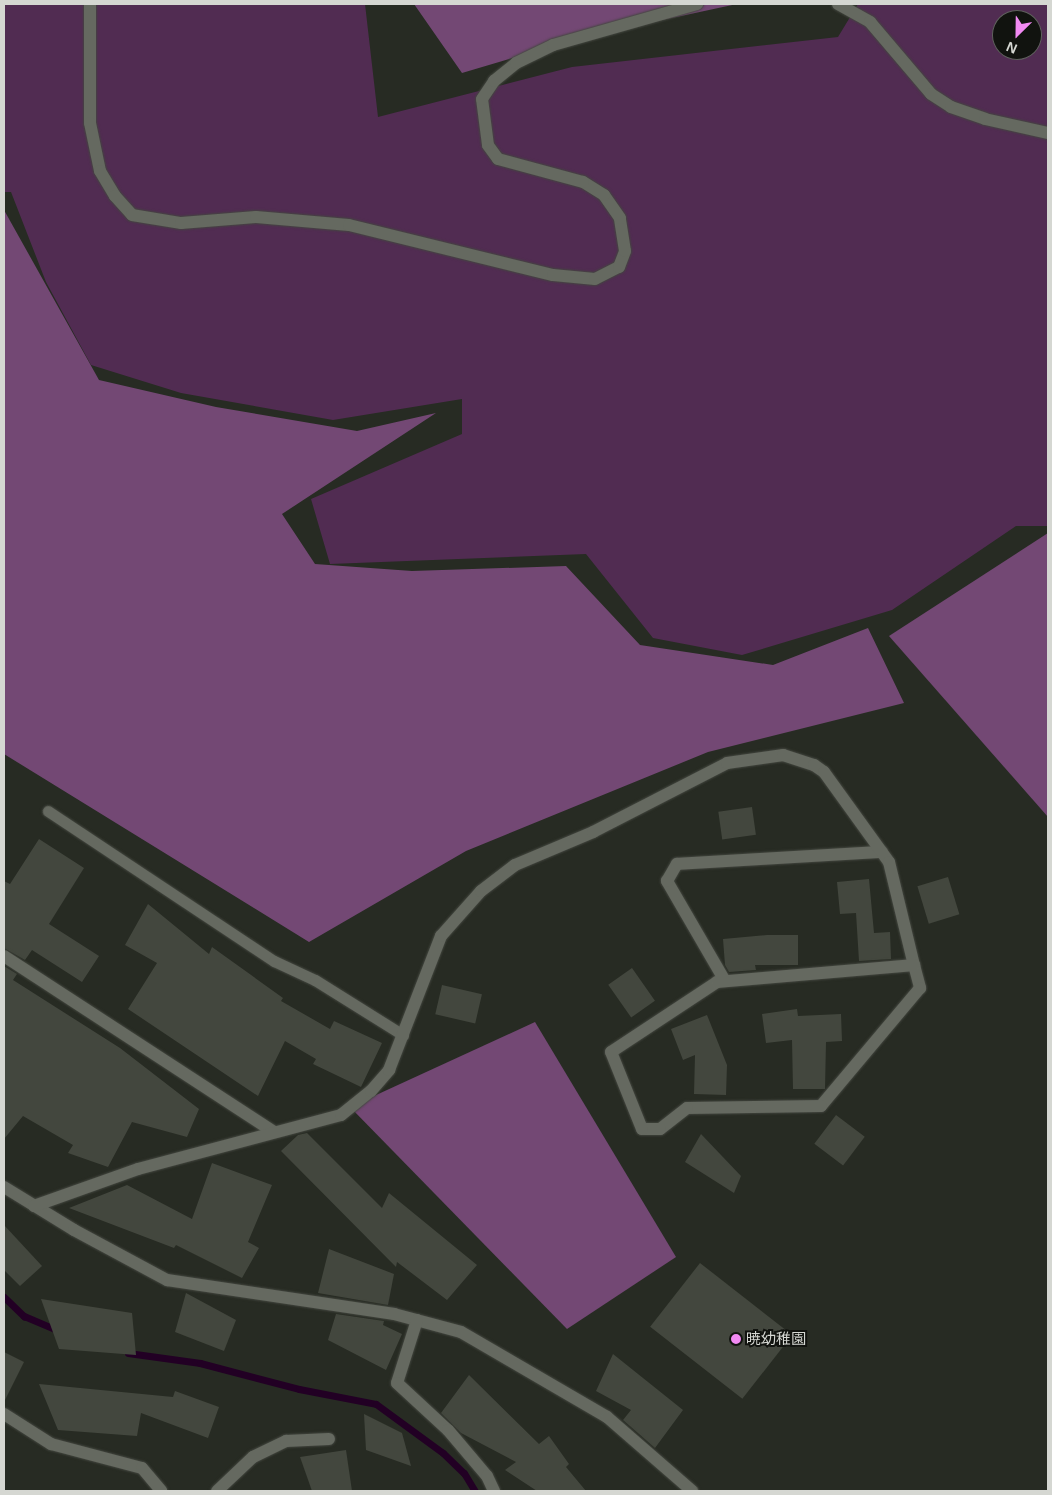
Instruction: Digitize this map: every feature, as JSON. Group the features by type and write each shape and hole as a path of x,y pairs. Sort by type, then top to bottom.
{"street":[{"path":"90,4 90,123 100,171 114,196 132,215 181,223 256,216 350,225 553,275 596,279 619,266 625,251 620,218 604,195 583,182 498,159 488,145 482,99 494,82 516,63 553,45 697,4"},
{"path":"838,4 870,22 931,94 951,107 985,119 1048,133"},
{"path":"34,1206 138,1169 341,1115 371,1091 389,1070 441,936 481,891 515,865 593,832 727,763 783,755 814,765 824,772 889,862 920,988 821,1106 687,1108 660,1129 642,1129 611,1052 717,982 914,965"},
{"path":"725,981 668,881 677,864 882,852"},
{"path":"4,956 274,1132"},
{"path":"4,1187 34,1206 167,1280 394,1314 461,1332 607,1417 692,1491"},
{"path":"417,1320 397,1383 448,1430 487,1476 494,1491"},
{"path":"4,1414 51,1444 142,1468 161,1491"},
{"path":"217,1491 253,1457 286,1441 330,1439"}],"lane":[{"path":"48,811 274,961 315,980 403,1034"}],"shaded area":[{"path":"4,4 365,4 378,117 572,67 838,37 858,4 1048,4 1048,526 1016,526 892,610 742,655 653,638 586,554 330,564 311,499 462,434 462,399 333,420 181,393 91,365 46,282 11,192 4,192"},
{"path":"414,4 737,4 583,37 462,73"},
{"path":"4,210 99,380 216,407 357,431 436,413 282,514 315,564 412,571 566,566 640,645 773,665 868,628 904,703 708,752 466,851 309,942 4,754"},
{"path":"1048,533 1048,817 889,636"},
{"path":"535,1022 676,1257 567,1329 350,1107"}],"building":[{"path":"752,807 756,835 722,839 718,812"},
{"path":"39,839 84,868 49,924 99,956 82,982 32,950 25,960 4,948 4,881 10,884"},
{"path":"948,877 959,914 929,924 917,886"},
{"path":"869,879 874,933 890,932 891,959 859,961 856,913 840,914 837,882"},
{"path":"148,904 209,954 212,947 283,998 281,1001 330,1029 334,1021 382,1043 361,1087 313,1064 316,1059 285,1041 258,1096 128,1009 157,963 125,945"},
{"path":"767,935 798,935 798,965 755,965 756,970 729,972 725,965 723,939"},
{"path":"4,966 17,974 13,980 120,1048 199,1109 187,1137 132,1122 108,1167 68,1153 73,1145 23,1116 4,1139"},
{"path":"632,968 655,1001 631,1017 608,985"},
{"path":"442,985 482,994 475,1023 435,1014"},
{"path":"797,1009 798,1016 841,1014 842,1041 826,1042 825,1089 793,1089 792,1040 766,1043 762,1014"},
{"path":"707,1015 727,1065 726,1095 694,1094 695,1055 683,1060 671,1029"},
{"path":"836,1115 865,1137 843,1165 814,1144"},
{"path":"307,1133 382,1208 389,1193 477,1265 447,1300 397,1262 396,1267 281,1151 298,1135"},
{"path":"701,1134 741,1176 734,1193 685,1162"},
{"path":"212,1163 272,1185 248,1242 259,1248 242,1278 176,1245 174,1248 69,1208 127,1185 192,1219"},
{"path":"4,1225 42,1266 20,1286 4,1270"},
{"path":"329,1249 394,1274 388,1305 318,1293"},
{"path":"700,1263 792,1335 742,1399 650,1327"},
{"path":"186,1293 236,1320 224,1351 175,1332"},
{"path":"41,1299 132,1313 136,1355 59,1349"},
{"path":"336,1314 384,1321 383,1325 402,1334 386,1370 328,1340"},
{"path":"4,1352 24,1362 4,1402"},
{"path":"613,1354 683,1410 655,1448 623,1420 631,1410 596,1391"},
{"path":"469,1375 539,1444 549,1436 569,1464 566,1467 586,1491 537,1491 505,1470 516,1462 461,1433 441,1413"},
{"path":"39,1384 173,1397 175,1391 219,1407 208,1438 141,1413 137,1436 58,1430"},
{"path":"364,1414 402,1433 411,1466 366,1450"},
{"path":"346,1450 352,1491 312,1491 300,1457"}],"waterway":[{"path":"4,1297 24,1316 59,1331"},
{"path":"128,1353 200,1363 299,1389 376,1404 443,1453 464,1473 475,1491"}],"place":[{"name":"暁幼稚園","path":"736,1339"}]}
